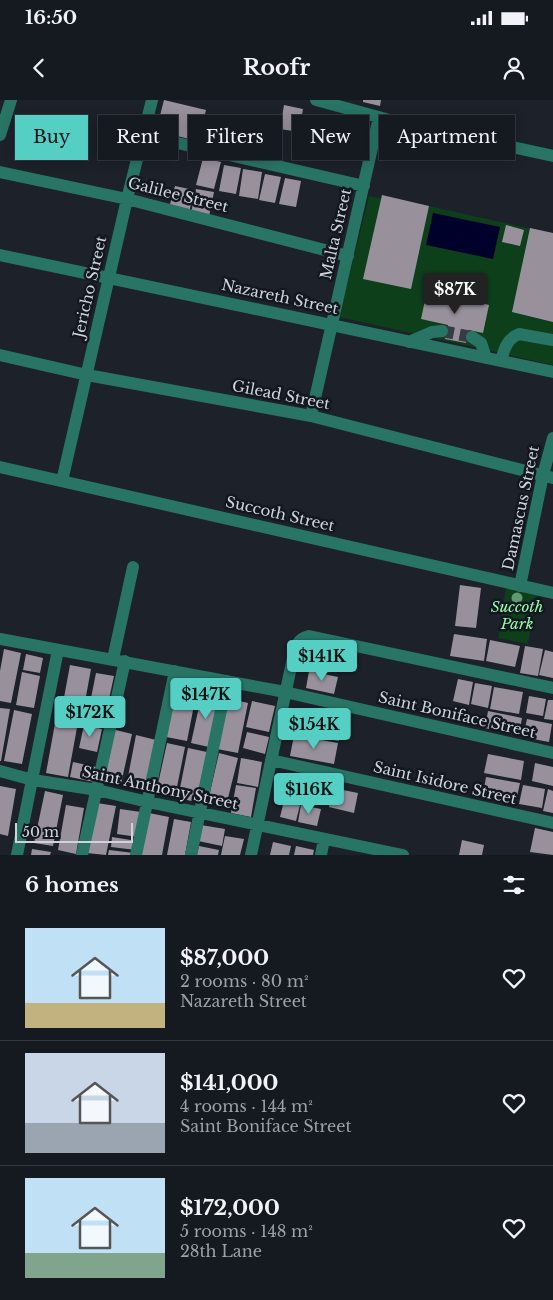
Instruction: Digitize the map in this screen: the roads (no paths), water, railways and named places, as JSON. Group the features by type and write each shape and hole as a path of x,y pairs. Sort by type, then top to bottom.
{"street":[{"path":"0,135 12,100"},
{"name":"Jericho Street","path":"148,115 152,100"},
{"path":"316,100 379,117"},
{"name":"Malta Street","path":"311,416 379,117"},
{"path":"178,143 364,186"},
{"path":"515,147 553,156"},
{"name":"Jericho Street","path":"62,481 137,160"},
{"name":"Galilee Street","path":"0,172 127,199 348,256"},
{"name":"Nazareth Street","path":"0,255 553,372"},
{"path":"409,342 435,331 442,331"},
{"path":"501,361 505,347 510,339 519,334 553,340"},
{"path":"472,337 480,343 486,358"},
{"name":"Gilead Street","path":"0,355 87,375 311,416 548,476"},
{"name":"Damascus Street","path":"520,586 548,476 553,438"},
{"name":"Succoth Street","path":"0,468 553,593"},
{"path":"82,855 97,790 133,567"},
{"path":"251,855 295,648 303,637 309,636 553,688"},
{"name":"Saint Boniface Street","path":"0,639 285,692 553,754"},
{"path":"18,855 58,650"},
{"path":"136,855 175,671"},
{"path":"191,855 227,681"},
{"name":"Saint Isidore Street","path":"271,760 553,823"},
{"name":"Saint Anthony Street","path":"0,771 33,780 97,790 396,854"},
{"path":"321,855 324,839"}],"water":[{"path":"433,213 500,227 493,259 426,245"}],"tunnel":[{"path":"442,331 472,337"}],"park label":[{"name":"Succoth Park","path":"517,616"}]}
